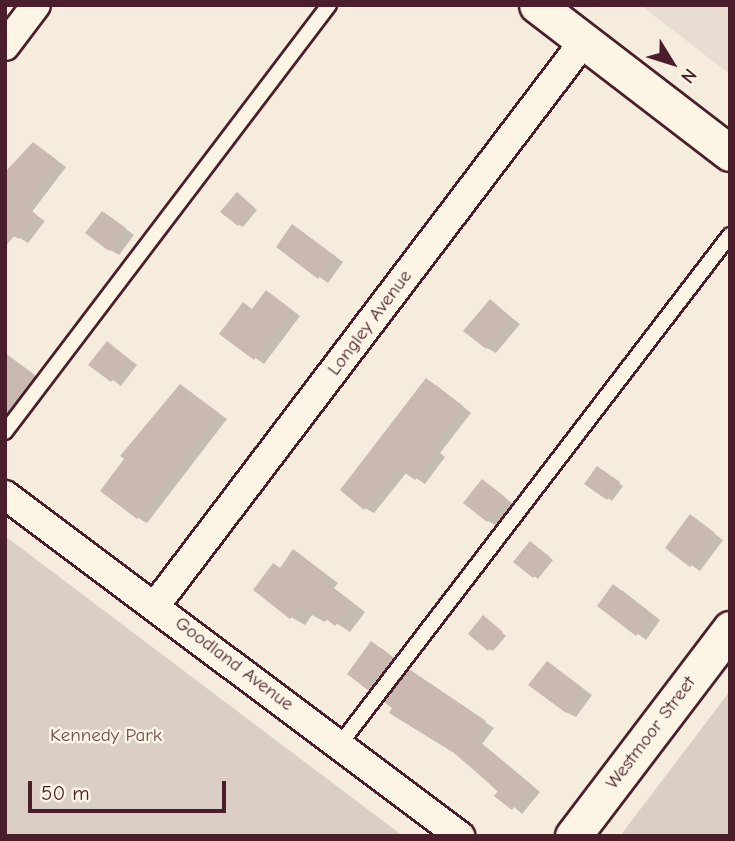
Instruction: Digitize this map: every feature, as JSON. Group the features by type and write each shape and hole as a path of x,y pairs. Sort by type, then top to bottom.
{"street":[{"path":"5,46 36,5"},
{"path":"537,5 730,153"},
{"name":"Longley Avenue","path":"156,606 584,41"},
{"name":"Goodland Avenue","path":"5,495 460,836"},
{"name":"Westmoor Street","path":"573,836 730,629"}],"lane":[{"path":"5,432 329,5"},
{"path":"340,744 730,235"}],"shaded area":[{"path":"640,5 730,5 730,74"}],"green space":[{"name":"Kennedy Park","path":"5,536 403,836 5,836"},
{"path":"730,691 730,836 620,836"}],"building":[{"path":"33,142 58,161 25,206 37,215 19,239 5,232 5,172"},
{"path":"237,192 254,207 238,226 220,212"},
{"path":"102,211 126,228 109,251 85,233"},
{"path":"292,224 335,256 318,279 276,247"},
{"path":"266,290 292,310 254,360 219,334 243,302 252,309"},
{"path":"490,299 512,318 486,349 463,331"},
{"path":"107,341 129,359 111,382 88,365"},
{"path":"5,353 35,375 5,415"},
{"path":"426,378 463,406 432,447 437,451 415,480 398,468 364,510 340,490"},
{"path":"180,384 219,413 137,519 100,491 124,459 120,456"},
{"path":"597,466 620,482 607,500 584,484"},
{"path":"482,479 506,498 487,522 463,503"},
{"path":"690,514 715,533 690,567 665,548"},
{"path":"530,541 550,557 533,578 513,562"},
{"path":"293,549 326,574 321,580 353,603 335,626 315,610 311,616 299,607 290,619 253,590 273,563 280,568"},
{"path":"613,584 652,614 636,636 597,606"},
{"path":"483,615 503,632 488,651 468,634"},
{"path":"371,641 394,658 369,691 347,674"},
{"path":"547,661 584,689 566,713 528,685"},
{"path":"409,669 486,721 474,737 532,785 512,810 494,796 498,791 454,753 389,713 392,708 384,702"}]}
